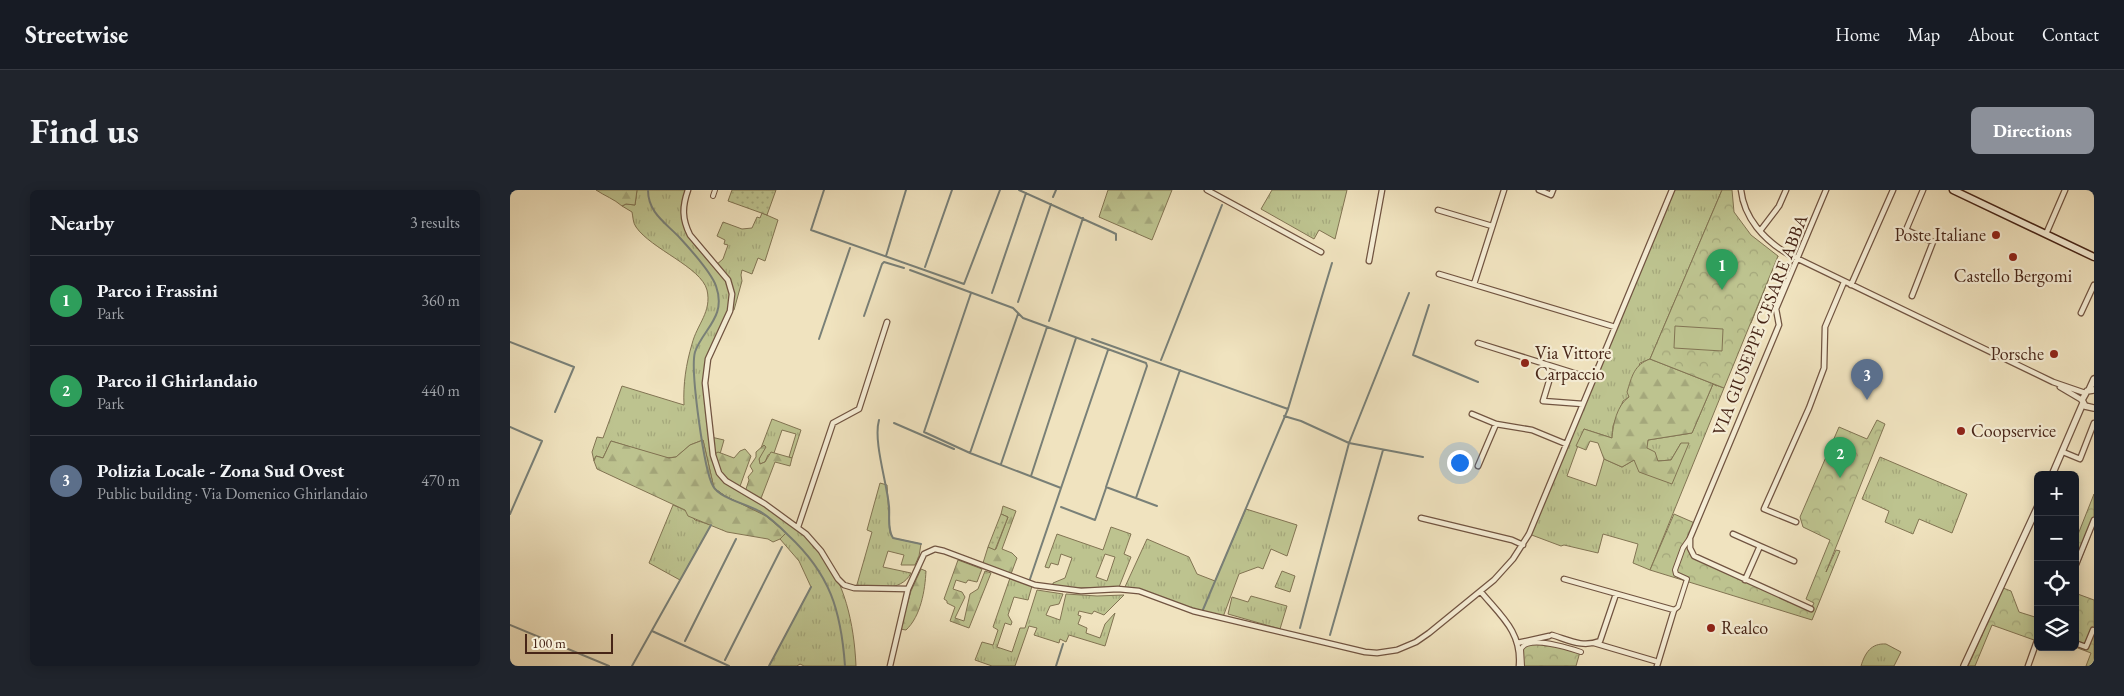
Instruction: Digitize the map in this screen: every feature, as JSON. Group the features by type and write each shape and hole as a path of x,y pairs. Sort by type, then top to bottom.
{"main road":[{"path":"1953,190 2094,257"}],"street":[{"path":"688,190 683,208 687,229 690,236 728,280 732,294 730,311 711,352 706,372 706,401 715,462 720,473 726,481 765,504 798,527 817,546 838,579 844,585 854,588 908,588"},
{"path":"713,196 715,190"},
{"path":"1207,190 1320,252"},
{"path":"1369,261 1382,190"},
{"path":"1474,284 1504,190"},
{"path":"1539,190 1550,195 1553,190"},
{"path":"890,666 908,588 924,554 930,550 939,549 1035,585 1081,591 1118,589 1139,591 1193,611 1353,650 1377,654 1397,650 1416,642 1481,592 1503,570 1522,545 1672,190"},
{"path":"1741,190 1745,210 1760,231 1778,248 1797,260 2053,382 2092,408 2076,424"},
{"path":"1760,231 1779,206 1786,190"},
{"name":"VIA GIUSEPPE CESARE ABBA","path":"1690,538 1778,325 1776,310 1826,190"},
{"path":"1850,285 1893,190"},
{"path":"1912,296 1933,242 1906,230 1923,190"},
{"path":"2046,234 2065,190"},
{"path":"1438,210 1492,226"},
{"path":"1439,274 1615,327"},
{"path":"1796,522 1764,509 1824,368 1825,327 1844,282"},
{"path":"2081,313 2094,285"},
{"path":"798,527 833,423 859,409 887,322"},
{"path":"1478,344 1593,379"},
{"path":"1550,378 1543,402 1583,404"},
{"path":"2054,471 2094,379"},
{"path":"2053,382 2089,391"},
{"path":"1472,414 1496,424 1532,430 1566,444"},
{"path":"2063,452 2080,459 2094,423"},
{"path":"1478,466 1496,424"},
{"path":"1964,666 2034,515"},
{"path":"1421,518 1512,540 1522,545"},
{"path":"2077,561 2094,520"},
{"path":"1733,534 1794,561"},
{"path":"1690,538 1690,548 1694,556 1811,609"},
{"path":"1594,643 1656,664 1674,610 1678,608 1687,580 1681,577 1675,570 1683,548 1690,538"},
{"path":"1745,580 1760,546"},
{"path":"1564,580 1674,610"},
{"path":"1481,592 1510,625 1517,643 1520,666"},
{"path":"1517,643 1550,635 1580,644 1600,641 1616,594"},
{"path":"2079,644 2086,647 2093,630"},
{"path":"1520,666 1523,646 1537,642 1582,652"},
{"path":"2028,666 2034,649"}],"green space":[{"path":"596,190 637,190 635,205 626,204 622,206"},
{"path":"637,190 688,190 684,200 687,229 716,265 723,259 728,245 724,244 725,240 717,236 723,222 742,229 752,228 757,217 760,218 762,213 778,220 765,261 758,258 752,274 742,270 742,281 734,310 730,311 715,342 706,372 711,437 724,440 720,454 719,473 798,526 809,536 827,560 835,574 846,604 853,634 856,666 804,666 800,664 797,666 769,666 811,587 799,561 780,539 786,533 766,516 725,496 714,488 703,440 690,445 676,457 666,458 611,441 603,458 596,456 594,461 592,452 597,437 603,438 622,386 684,405 688,359 694,337 707,305 707,290 703,282 686,266 643,235 635,225 632,212 622,206 626,204 635,205"},
{"path":"732,190 776,190 767,215 728,201"},
{"path":"1108,190 1172,190 1152,240 1099,217"},
{"path":"1272,190 1347,190 1335,239 1319,230 1314,239 1261,209"},
{"path":"1672,190 1722,190 1650,359 1640,363 1629,397 1623,401 1613,426 1612,438 1584,429 1567,476 1596,486 1604,459 1622,467 1634,460 1672,483 1681,443 1671,460 1658,461 1646,448 1648,440 1692,433 1713,384 1724,388 1650,570 1633,563 1638,544 1603,534 1598,553 1564,545 1561,546 1529,534"},
{"path":"1722,190 1732,190 1734,212 1751,235 1778,256 1724,388 1650,359"},
{"path":"1778,256 1751,323 1746,329 1717,386 1713,384 1692,433 1648,440 1647,448 1655,452 1658,461 1671,460 1681,443 1689,443 1672,484 1639,472 1634,460 1622,467 1604,459 1598,443 1590,441 1586,450 1576,446 1584,429 1612,438 1615,421 1621,405 1629,397 1627,392 1632,376 1640,364 1645,361 1650,359 1711,383"},
{"path":"1675,326 1723,329 1722,351 1674,348"},
{"path":"772,419 801,430 792,458 789,457 796,434 782,430 774,453 768,455 765,462 760,464 759,459 765,446 761,448"},
{"path":"1877,420 1885,424 1826,572 1836,550 1840,551 1812,620 1650,570 1674,514 1697,524 1690,538 1694,556 1811,609 1814,603 1806,599 1830,540 1803,527 1800,517 1839,427 1867,439"},
{"path":"703,440 714,488 725,496 766,516 786,533 780,539 773,542 768,539 727,532 688,516 685,510 597,469 594,461 596,456 603,458 611,441 669,458 676,457 690,445"},
{"path":"764,445 766,447 759,459 760,464 765,462 771,452 792,458 790,466 775,462 760,501 745,492 749,480 748,477 753,471 750,466 756,457 756,452"},
{"path":"745,449 751,456 739,489 722,478 713,455 718,452 734,458 740,451"},
{"path":"1880,457 1967,494 1952,533 1919,519 1913,534 1885,522 1889,511 1862,499"},
{"path":"880,483 887,485 890,533 893,538 921,544 919,556 915,565 901,565 904,555 888,551 883,567 911,573 907,579 901,584 887,588 856,588 872,532 867,530"},
{"path":"2094,494 2094,527 2079,564 2079,532"},
{"path":"673,505 685,510 695,520 711,525 680,580 649,563"},
{"path":"1003,506 1016,511 1002,549 1012,553 1017,558 1011,574 983,563 988,547 996,549 1008,517 1001,514"},
{"path":"1246,509 1297,525 1287,556 1271,549 1263,569 1258,567 1239,574 1223,617 1124,589 1147,539 1189,557 1197,574 1215,581"},
{"path":"1001,514 1008,517 995,550 988,547"},
{"path":"1111,527 1131,534 1124,554 1131,557 1119,587 1073,588 1053,585 1053,583 1065,578 1072,558 1061,554 1058,565 1051,563 1049,568 1045,567 1057,534 1103,550","holes":["1105,554 1115,557 1107,581 1096,577"]},
{"path":"958,560 982,569 977,582 968,580 966,583 956,580 953,589 962,592 965,597 955,618 964,621 970,594 978,589 985,571 991,573 969,628 950,621 955,607 944,599"},
{"path":"921,569 926,571 925,586 919,610 906,630 900,629 911,591"},
{"path":"1282,571 1295,576 1290,592 1275,587"},
{"path":"1010,578 1032,586 1028,600 1014,597 1008,615 1012,622 1011,625 1005,623 997,647 1012,652 1020,628 1025,628 1037,590 1063,594 1059,604 1050,606 1046,615 1060,620 1066,594 1124,595 1104,615 1094,611 1092,614 1079,611 1078,615 1081,616 1078,624 1087,628 1086,633 1100,638 1105,624 1115,613 1105,646 1069,635 1066,642 1060,639 1059,643 1034,635 1037,628 1029,626 1015,666 992,666 975,660 982,642 993,645 998,630 993,627"},
{"path":"2003,588 2011,591 2019,612 2034,617 2034,640 1992,625 1975,666 1968,666"},
{"path":"2079,594 2094,600 2094,666 2086,666 2091,653 2079,648"},
{"path":"1251,596 1287,606 1280,629 1228,614 1232,597 1248,602"},
{"path":"1535,643 1580,652 1576,666 1522,666 1523,646"},
{"path":"1886,644 1901,652 1894,666 1861,666 1869,650 1876,645"}],"waterway":[{"path":"648,190 654,211 685,243 705,268 716,286 719,297 713,322 695,352 694,362 696,398 702,441 709,476 713,486 721,494 754,508 771,519 814,564 831,594 836,610 845,666"},
{"path":"824,190 811,230 964,284 1000,190"},
{"path":"886,256 906,190"},
{"path":"925,267 952,190"},
{"path":"1019,190 1116,234 1116,240"},
{"path":"1053,197 1056,190"},
{"path":"992,293 1026,193"},
{"path":"1018,302 1051,204"},
{"path":"1161,360 1222,205"},
{"path":"1049,321 1083,218"},
{"path":"819,339 850,248"},
{"path":"864,316 882,264 884,262 904,268"},
{"path":"1202,612 1288,409 1332,263"},
{"path":"910,270 1013,308 1023,318 1146,363 1147,366 1106,487 1157,506"},
{"path":"971,293 924,432 970,453 1061,488"},
{"path":"1284,416 1301,421 1349,443 1409,293"},
{"path":"1429,305 1413,355 1478,382"},
{"path":"970,453 1018,314"},
{"path":"1001,464 1047,327"},
{"path":"1031,476 1076,338"},
{"path":"1092,339 1288,409"},
{"path":"510,342 574,367 555,412"},
{"path":"1029,582 1108,350"},
{"path":"1136,498 1180,370"},
{"path":"879,420 878,439 888,497 891,534 893,538 921,544"},
{"path":"894,423 954,449"},
{"path":"510,427 542,441 510,514"},
{"path":"1300,628 1349,443 1423,457"},
{"path":"1330,635 1383,450"},
{"path":"1061,507 1095,520 1106,488"},
{"path":"632,666 711,525"},
{"path":"685,641 736,539"},
{"path":"725,660 782,547"},
{"path":"769,666 811,587"},
{"path":"510,625 609,666"},
{"path":"652,631 729,666"},
{"path":"1056,666 1063,644"}],"place":[{"name":"Poste Italiane","path":"1996,235"},
{"name":"Castello Bergomi","path":"2013,257"},
{"name":"Parco i Frassini","path":"1722,290"},
{"name":"Porsche","path":"2054,354"},
{"name":"Via Vittore Carpaccio","path":"1525,363"},
{"name":"Polizia Locale - Zona Sud Ovest","path":"1867,400"},
{"name":"Coopservice","path":"1961,431"},
{"name":"Parco il Ghirlandaio","path":"1840,478"},
{"name":"Realco","path":"1711,628"}]}
